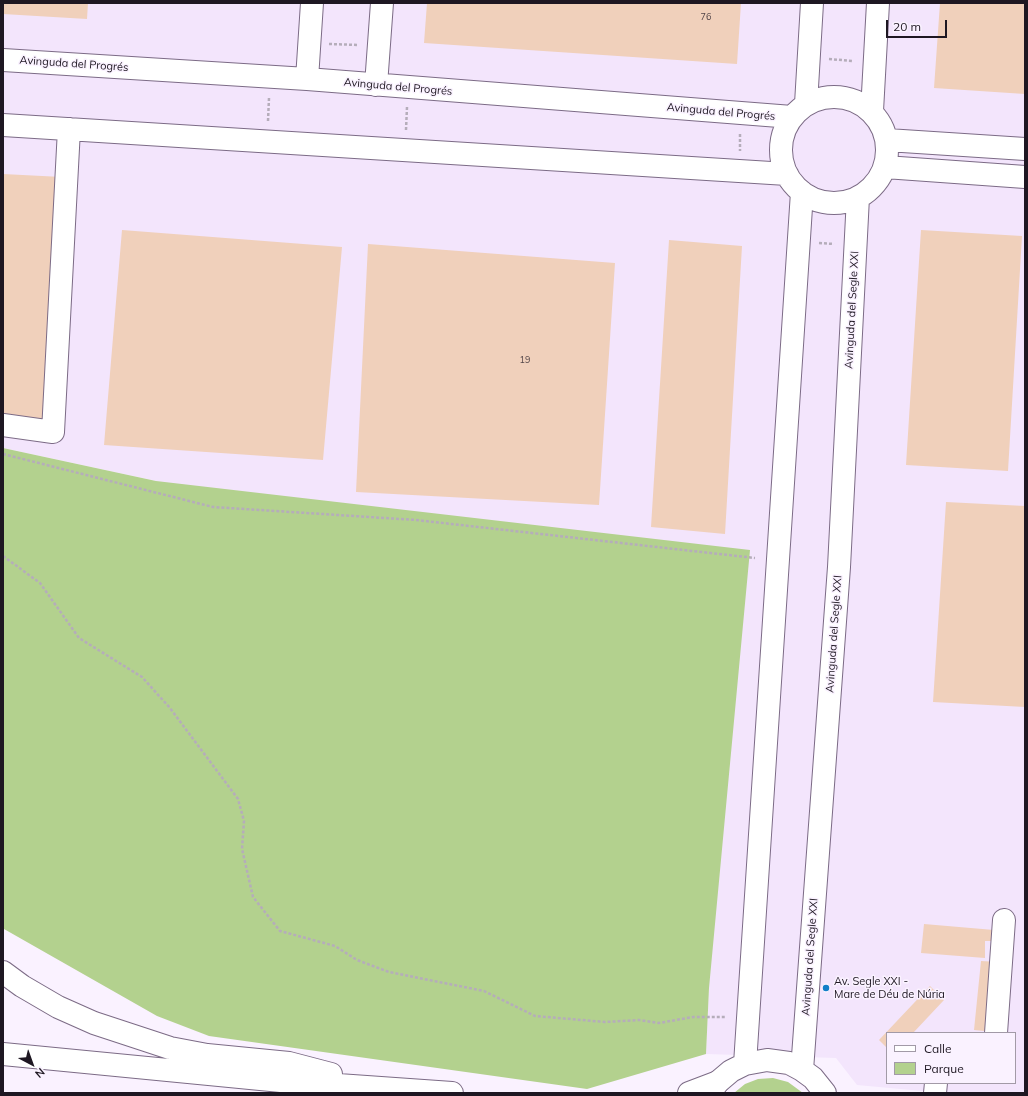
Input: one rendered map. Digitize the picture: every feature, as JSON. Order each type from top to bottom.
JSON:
[{"type":"main road","points":[[307,79],[312,3]]},
{"type":"main road","points":[[376,85],[382,3]]},
{"type":"main road","points":[[799,111],[809,57],[812,3]]},
{"type":"main road","points":[[872,111],[878,3]]},
{"type":"main road","name":"Avinguda del Progrés","points":[[3,60],[307,79],[408,88],[799,111]]},
{"type":"main road","points":[[828,96],[844,97],[859,102],[872,111],[880,121],[887,140],[885,167],[874,185],[858,197],[833,203],[817,200],[802,192],[787,174],[782,160],[781,145],[784,130],[799,111],[828,96]]},
{"type":"main road","points":[[3,125],[787,174]]},
{"type":"main road","points":[[3,425],[53,432],[69,129]]},
{"type":"main road","points":[[887,140],[1025,149]]},
{"type":"main road","points":[[885,167],[1025,177]]},
{"type":"main road","points":[[745,1064],[802,192]]},
{"type":"main road","name":"Avinguda del Segle XXI","points":[[802,1070],[839,567],[858,197]]},
{"type":"main road","points":[[996,1032],[1004,920]]},
{"type":"main road","points":[[3,972],[22,986],[80,1017],[170,1048],[207,1055],[289,1063],[383,1087]]},
{"type":"main road","points":[[3,1054],[281,1081],[452,1093]]},
{"type":"main road","points":[[689,1093],[714,1087],[731,1071],[745,1064],[760,1060],[774,1060],[789,1063],[802,1070],[813,1078],[825,1093]]},
{"type":"main road","points":[[324,1093],[383,1087]]},
{"type":"path","points":[[309,42],[379,46]]},
{"type":"path","points":[[809,57],[874,64]]},
{"type":"path","points":[[268,142],[269,77]]},
{"type":"path","points":[[404,150],[408,88]]},
{"type":"path","points":[[798,241],[855,246]]},
{"type":"path","points":[[3,454],[213,507],[416,520],[755,558]]},
{"type":"path","points":[[3,556],[40,583],[79,638],[142,677],[170,708],[238,799],[244,821],[242,849],[253,897],[280,931],[335,946],[357,960],[389,972],[484,991],[535,1016],[604,1022],[639,1020],[659,1023],[693,1017],[725,1017]]},
{"type":"shaded area","points":[[3,3],[1025,3],[1025,1093],[944,1093],[857,1085],[836,1058],[706,1054],[709,988],[156,481],[3,448]]},
{"type":"green space","points":[[3,448],[156,481],[750,550],[709,988],[706,1054],[587,1089],[209,1036],[157,1016],[4,929]]},
{"type":"green space","points":[[773,1078],[788,1082],[803,1093],[734,1093],[745,1084],[758,1079]]},
{"type":"building","points":[[3,3],[88,3],[87,19],[3,14]]},
{"type":"building","points":[[427,3],[741,3],[737,64],[424,43]]},
{"type":"building","points":[[940,3],[1025,3],[1025,94],[934,88]]},
{"type":"building","points":[[3,174],[62,177],[47,420],[3,415]]},
{"type":"building","points":[[122,230],[342,247],[323,460],[104,445]]},
{"type":"building","points":[[921,230],[1022,236],[1008,471],[906,465]]},
{"type":"building","points":[[669,240],[742,246],[725,534],[651,527]]},
{"type":"building","points":[[368,244],[615,263],[599,505],[356,492]]},
{"type":"building","points":[[946,502],[1025,506],[1025,707],[933,702]]},
{"type":"building","points":[[924,924],[994,930],[994,941],[985,941],[985,958],[921,953]]},
{"type":"building","points":[[981,961],[999,962],[994,1032],[974,1030]]},
{"type":"building","points":[[930,986],[944,1000],[914,1032],[887,1032]]},
{"type":"building","points":[[886,1033],[886,1047],[879,1040]]},
{"type":"place","name":"Av. Segle XXI - Mare de Déu de Núria","points":[[826,988]]}]
